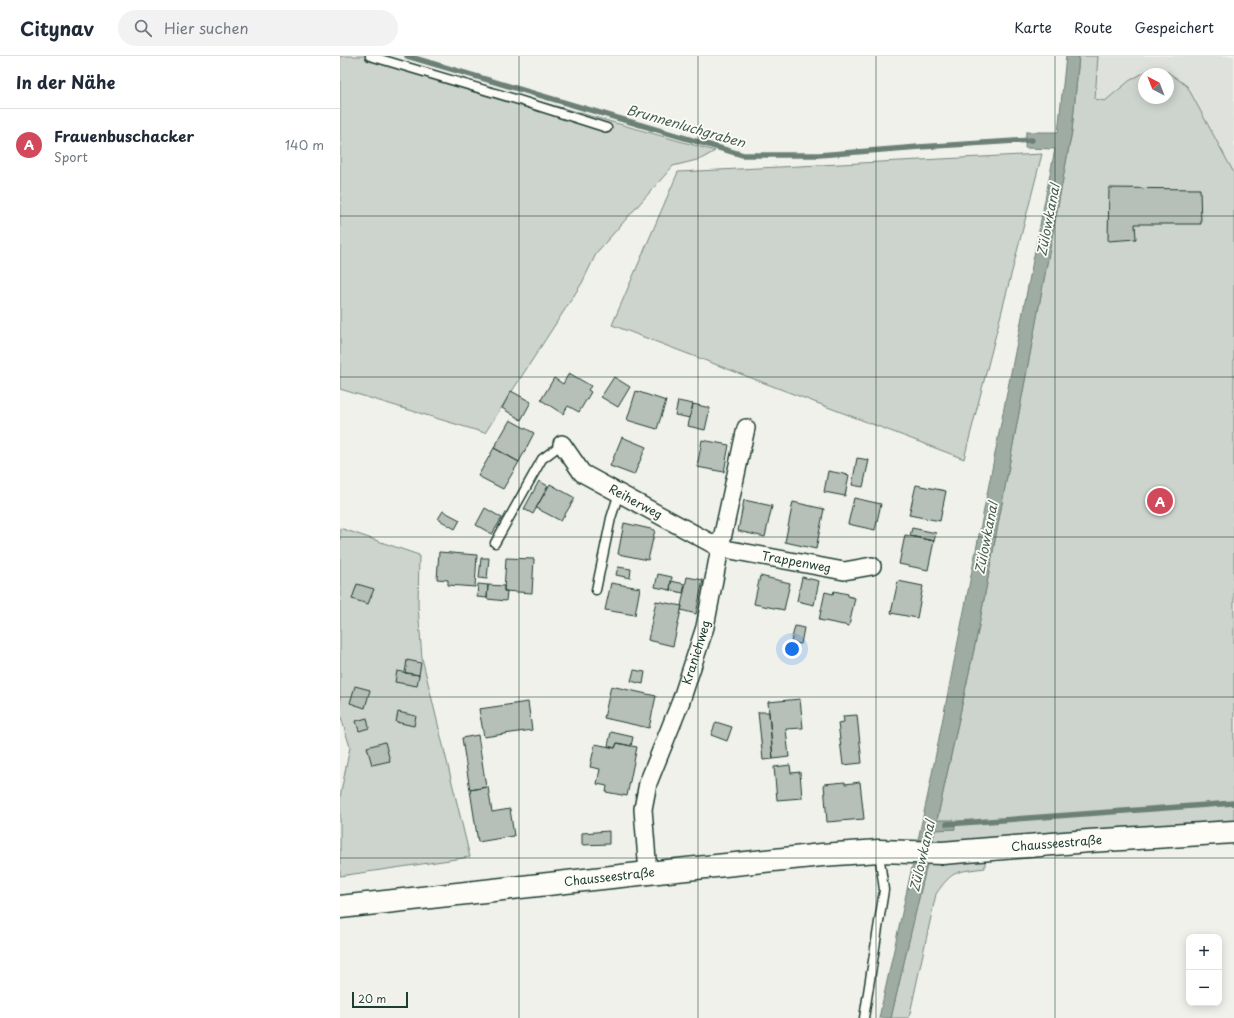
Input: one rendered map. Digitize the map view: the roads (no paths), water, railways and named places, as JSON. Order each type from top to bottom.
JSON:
[{"type":"street","name":"Kranichweg","points":[[648,873],[643,809],[648,783],[681,701],[706,627],[720,548],[746,428]]},
{"type":"street","name":"Reiherweg","points":[[562,444],[582,473],[720,548]]},
{"type":"street","name":"Trappenweg","points":[[720,548],[844,571],[872,566]]},
{"type":"street","name":"Chausseestraße","points":[[340,907],[822,855],[879,852],[942,853],[1089,840],[1234,832]]},
{"type":"lane","points":[[370,56],[607,128]]},
{"type":"lane","points":[[495,543],[542,459],[562,444]]},
{"type":"lane","points":[[596,590],[611,518],[619,493]]},
{"type":"lane","points":[[864,1018],[884,890],[879,852]]},
{"type":"water","name":"Zülowkanal","points":[[1066,56],[1079,56],[1072,131],[978,631],[937,820],[954,820],[955,829],[935,830],[891,1018],[879,1018],[928,794],[1055,149],[1025,148],[1026,132],[1058,132]]},
{"type":"waterway","name":"Brunnenluchgraben","points":[[407,56],[743,155],[819,155],[1032,140]]},
{"type":"waterway","points":[[947,824],[1234,803]]},
{"type":"place","name":"Frauenbuschacker","points":[[1160,501]]}]
